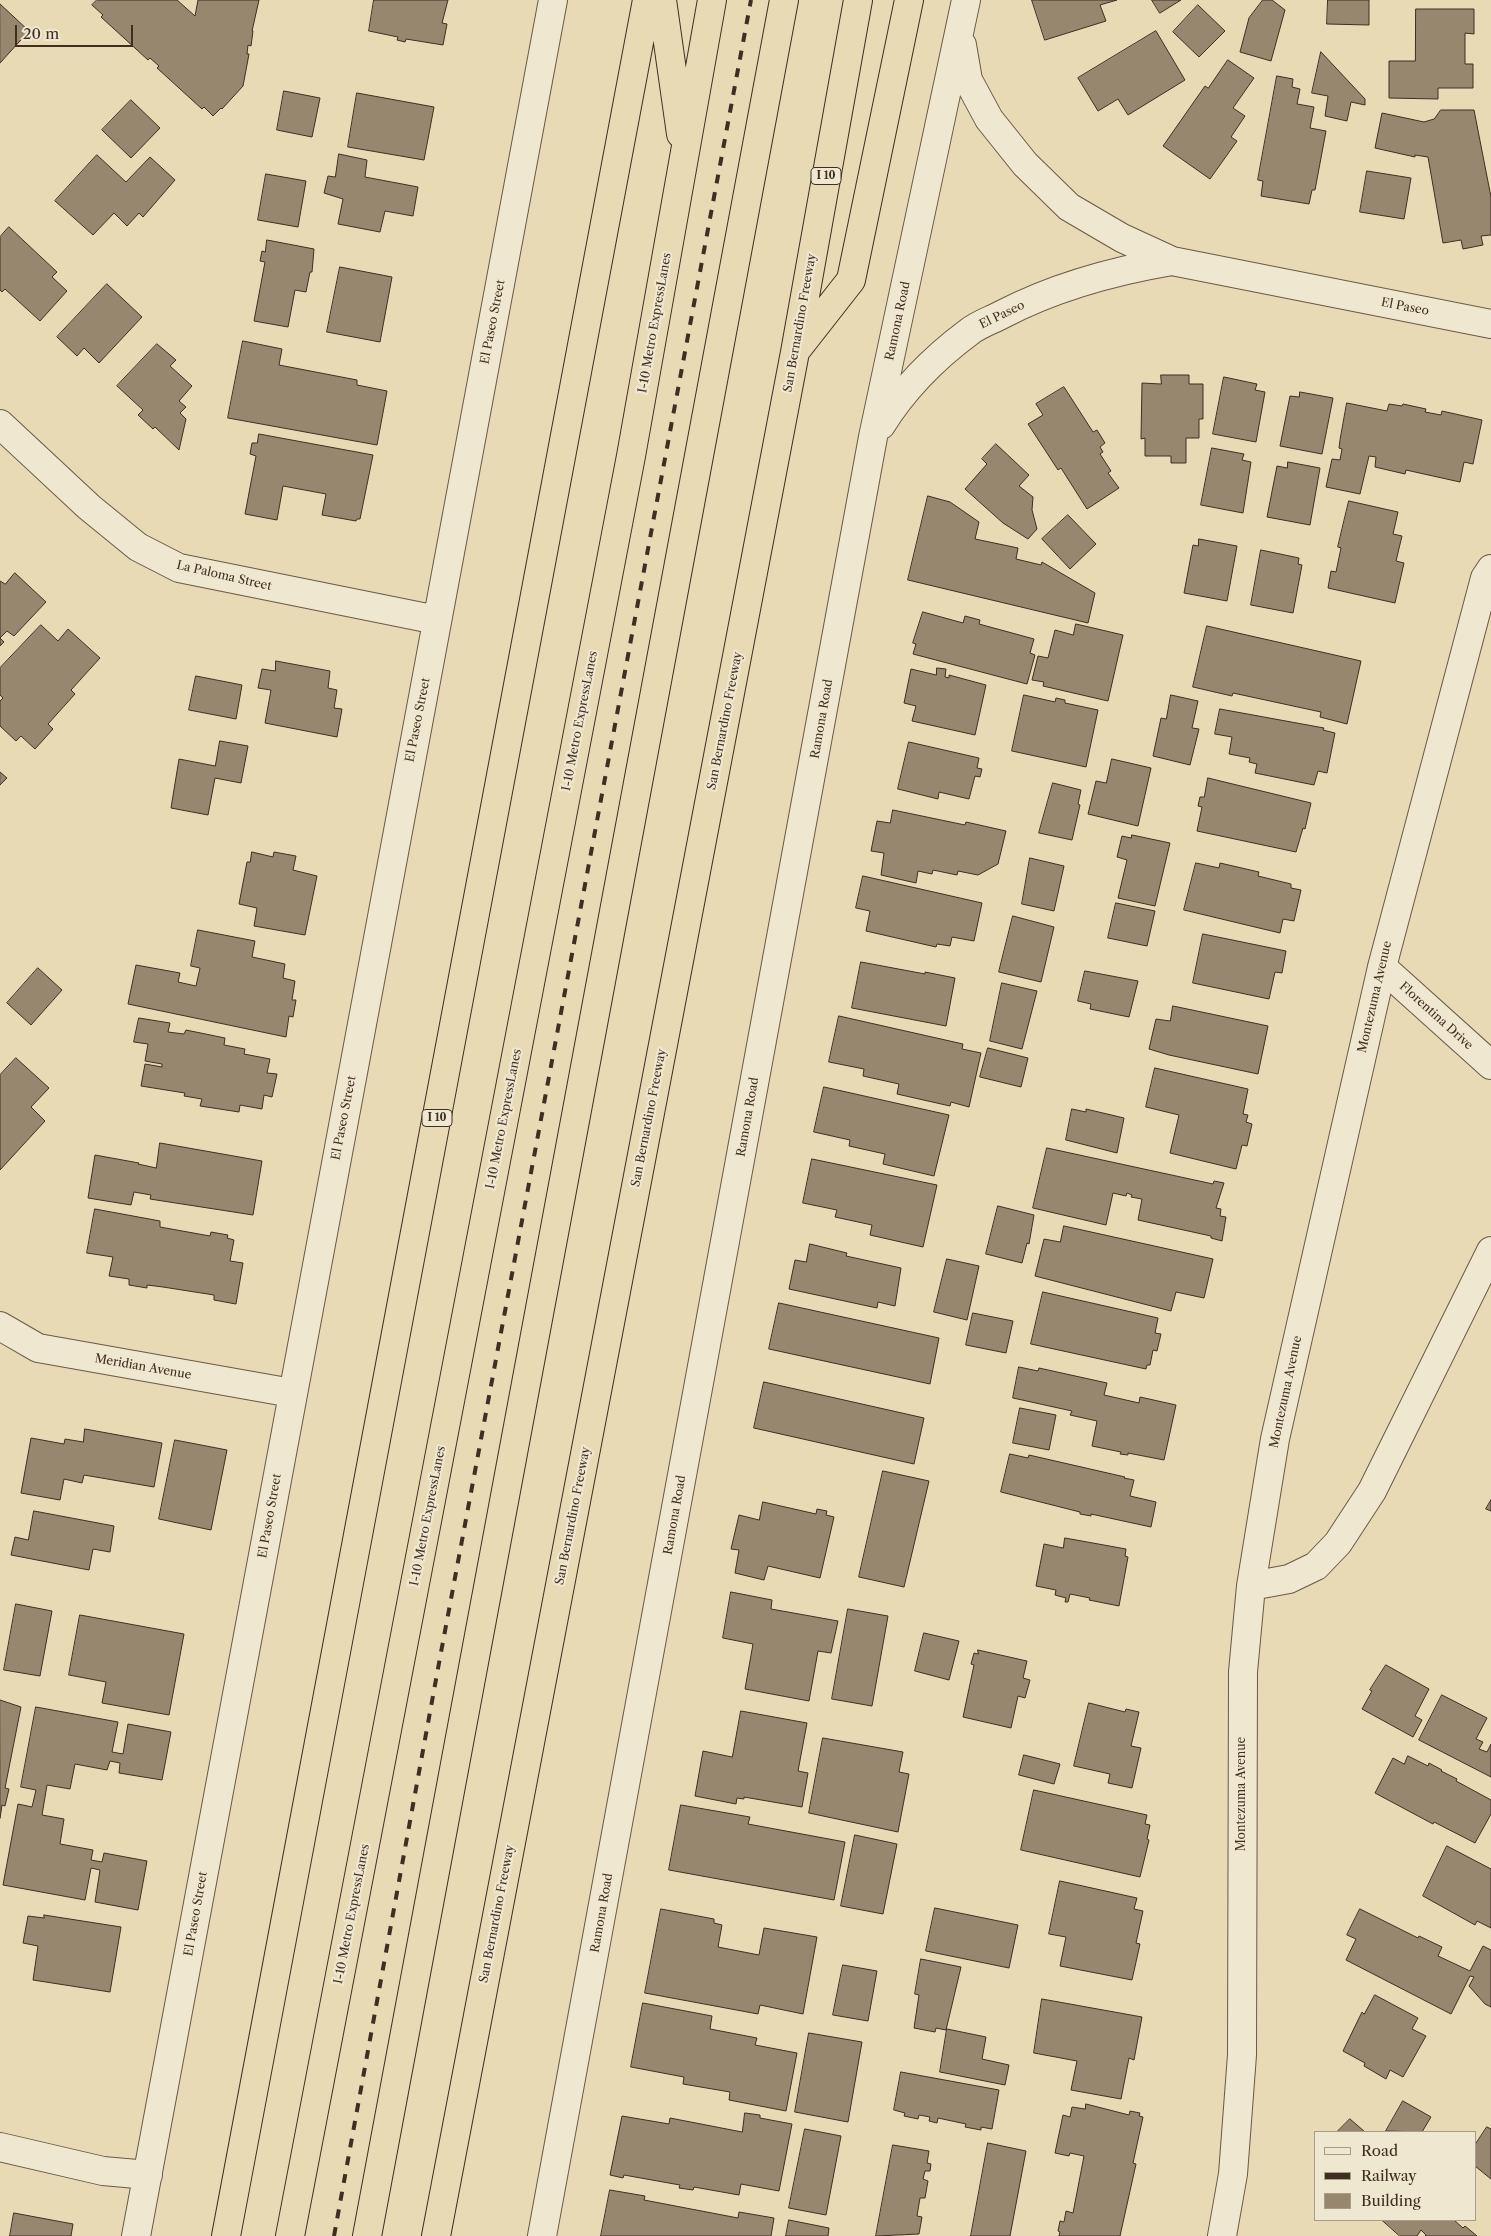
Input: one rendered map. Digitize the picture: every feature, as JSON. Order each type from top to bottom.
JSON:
[{"type":"highway","name":"I 10","points":[[226,2236],[647,0]]},
{"type":"highway","points":[[662,0],[685,158]]},
{"type":"highway","name":"I-10 Metro ExpressLanes","points":[[290,2236],[631,456],[712,0]]},
{"type":"highway","points":[[367,2236],[784,0]]},
{"type":"highway","name":"San Bernardino Freeway","points":[[436,2236],[795,352],[858,0]]},
{"type":"highway","points":[[795,352],[850,280],[909,0]]},
{"type":"street","name":"El Paseo Street","points":[[136,2236],[553,0]]},
{"type":"street","name":"Ramona Road","points":[[542,2236],[874,437],[966,0]]},
{"type":"street","name":"El Paseo","points":[[959,31],[968,80],[989,119],[1024,164],[1069,207],[1122,238],[1172,261],[1491,324]]},
{"type":"street","name":"El Paseo","points":[[874,437],[894,403],[915,378],[970,331],[1018,306],[1074,283],[1127,269],[1172,261]]},
{"type":"street","name":"La Paloma Street","points":[[0,424],[89,507],[138,547],[179,568],[437,620]]},
{"type":"street","name":"Montezuma Avenue","points":[[1222,2236],[1233,2174],[1242,2055],[1243,1696],[1251,1586],[1275,1440],[1382,967],[1483,587],[1491,569]]},
{"type":"street","name":"Florentina Drive","points":[[1382,967],[1491,1065]]},
{"type":"street","points":[[1251,1586],[1289,1579],[1316,1566],[1343,1536],[1372,1491],[1491,1251]]},
{"type":"street","name":"Meridian Avenue","points":[[0,1326],[38,1348],[292,1393]]},
{"type":"street","points":[[0,2147],[103,2171],[148,2175]]},
{"type":"building","points":[[97,0],[177,0],[195,16],[198,0],[259,0],[252,31],[251,46],[248,45],[247,54],[249,54],[243,86],[213,116],[204,107],[202,109],[157,68],[159,66],[150,58],[148,60],[101,17],[103,15],[92,5]]},
{"type":"building","points":[[374,0],[448,0],[442,23],[447,24],[443,45],[406,39],[405,42],[397,40],[398,37],[369,31]]},
{"type":"building","points":[[1032,0],[1117,0],[1100,5],[1106,21],[1045,40]]},
{"type":"building","points":[[1152,0],[1181,0],[1160,13]]},
{"type":"building","points":[[1263,0],[1272,0],[1285,10],[1271,61],[1240,52],[1249,18]]},
{"type":"building","points":[[1328,0],[1369,0],[1369,25],[1327,24]]},
{"type":"building","points":[[0,4],[29,31],[0,63]]},
{"type":"building","points":[[1198,5],[1225,31],[1199,57],[1173,32]]},
{"type":"building","points":[[1416,9],[1474,9],[1474,34],[1465,33],[1465,64],[1473,64],[1473,88],[1438,88],[1438,99],[1389,98],[1389,61],[1415,61]]},
{"type":"building","points":[[1156,31],[1185,80],[1128,115],[1118,99],[1098,111],[1078,78]]},
{"type":"building","points":[[1321,52],[1365,99],[1365,105],[1351,102],[1347,121],[1325,116],[1328,96],[1312,93]]},
{"type":"building","points":[[1228,60],[1254,78],[1233,108],[1245,116],[1231,137],[1237,141],[1210,179],[1163,146],[1205,86],[1208,88]]},
{"type":"building","points":[[1277,76],[1293,79],[1292,87],[1300,89],[1297,104],[1314,107],[1310,128],[1326,131],[1315,190],[1312,190],[1309,204],[1261,196],[1263,181],[1258,180]]},
{"type":"building","points":[[284,91],[320,98],[312,137],[277,130]]},
{"type":"building","points":[[357,93],[434,107],[424,160],[348,147]]},
{"type":"building","points":[[131,100],[160,128],[131,158],[102,130]]},
{"type":"building","points":[[1441,110],[1474,110],[1491,197],[1491,235],[1481,236],[1483,245],[1463,249],[1461,240],[1443,243],[1428,157],[1415,155],[1415,157],[1375,148],[1382,113],[1424,122],[1434,119]]},
{"type":"building","points":[[339,154],[367,160],[365,177],[418,187],[413,216],[385,211],[380,232],[338,224],[343,199],[324,193],[328,176],[335,177]]},
{"type":"building","points":[[97,155],[126,182],[150,157],[175,180],[143,217],[139,213],[127,226],[114,213],[93,235],[55,201]]},
{"type":"building","points":[[1367,171],[1411,178],[1404,219],[1360,212]]},
{"type":"building","points":[[266,174],[306,181],[298,227],[258,220]]},
{"type":"building","points":[[9,227],[57,272],[52,277],[67,291],[40,321],[5,289],[2,292],[0,290],[0,237]]},
{"type":"building","points":[[267,240],[314,249],[312,272],[310,272],[306,292],[295,290],[288,327],[254,321],[265,262],[260,261],[262,251],[265,252]]},
{"type":"building","points":[[340,267],[392,277],[380,342],[327,332]]},
{"type":"building","points":[[107,284],[142,317],[99,363],[84,348],[77,356],[57,337]]},
{"type":"building","points":[[243,341],[282,349],[279,365],[357,380],[357,385],[387,391],[377,445],[228,418]]},
{"type":"building","points":[[157,344],[176,360],[170,366],[192,386],[179,401],[186,407],[180,413],[186,419],[179,450],[155,427],[153,429],[138,415],[143,410],[117,386]]},
{"type":"building","points":[[1161,375],[1189,375],[1189,384],[1203,384],[1203,419],[1199,419],[1199,438],[1186,438],[1186,463],[1171,463],[1171,456],[1145,456],[1145,438],[1141,439],[1142,383],[1161,384]]},
{"type":"building","points":[[1224,377],[1257,384],[1255,390],[1265,392],[1256,442],[1213,434]]},
{"type":"building","points":[[1064,387],[1093,432],[1097,430],[1105,443],[1100,447],[1103,452],[1100,454],[1111,471],[1108,473],[1119,488],[1087,509],[1061,468],[1058,470],[1028,424],[1043,415],[1036,404]]},
{"type":"building","points":[[1300,392],[1333,398],[1322,454],[1280,446],[1290,396],[1299,397]]},
{"type":"building","points":[[1347,403],[1387,411],[1389,404],[1402,406],[1403,404],[1426,409],[1425,412],[1441,415],[1442,411],[1482,420],[1473,464],[1464,462],[1460,482],[1406,470],[1405,474],[1375,467],[1376,457],[1369,456],[1360,494],[1326,487],[1332,459],[1340,460],[1342,449],[1339,448]]},
{"type":"building","points":[[259,434],[373,455],[360,519],[356,521],[322,515],[326,494],[283,486],[277,520],[245,514],[256,456],[250,454],[252,443],[257,443]]},
{"type":"building","points":[[996,444],[1029,475],[1019,486],[1033,497],[1032,510],[1037,529],[1028,539],[1003,523],[965,489],[987,464],[982,459]]},
{"type":"building","points":[[1212,448],[1244,454],[1242,460],[1251,462],[1243,513],[1201,505]]},
{"type":"building","points":[[1288,462],[1320,468],[1310,525],[1267,517],[1277,466],[1287,468]]},
{"type":"building","points":[[928,496],[950,502],[979,522],[975,539],[1018,548],[1016,559],[1041,565],[1042,562],[1095,593],[1088,623],[908,580]]},
{"type":"building","points":[[1349,501],[1398,512],[1393,534],[1402,536],[1396,561],[1404,563],[1395,603],[1328,588],[1331,571],[1336,572],[1341,548],[1338,547]]},
{"type":"building","points":[[1068,515],[1096,544],[1070,569],[1042,539]]},
{"type":"building","points":[[1199,539],[1237,546],[1227,601],[1184,593],[1193,545],[1198,546]]},
{"type":"building","points":[[1261,550],[1299,558],[1298,564],[1302,565],[1293,613],[1251,605]]},
{"type":"building","points":[[15,573],[46,602],[14,636],[7,631],[0,638],[0,581],[5,584]]},
{"type":"building","points":[[923,612],[963,623],[965,616],[980,620],[979,624],[1034,639],[1030,653],[1035,655],[1027,684],[913,654],[916,644],[913,643]]},
{"type":"building","points":[[1076,624],[1123,635],[1108,701],[1043,686],[1044,682],[1032,680],[1038,656],[1048,658],[1055,630],[1073,635]]},
{"type":"building","points":[[41,625],[58,641],[68,629],[100,658],[71,690],[75,694],[48,724],[53,729],[35,749],[21,736],[16,741],[0,726],[0,701],[3,698],[0,695],[0,668]]},
{"type":"building","points":[[1207,626],[1361,661],[1347,724],[1320,717],[1321,712],[1233,693],[1232,696],[1193,687]]},
{"type":"building","points":[[0,638],[4,642],[0,646]]},
{"type":"building","points":[[276,661],[330,671],[328,688],[337,690],[334,708],[342,709],[337,737],[265,723],[271,690],[258,688],[262,669],[275,671]]},
{"type":"building","points":[[937,668],[946,669],[945,677],[949,678],[949,675],[986,685],[975,735],[912,721],[916,706],[904,703],[911,669],[936,675]]},
{"type":"building","points":[[196,676],[242,685],[236,719],[189,710]]},
{"type":"building","points":[[1024,695],[1055,702],[1056,698],[1065,700],[1065,703],[1098,710],[1086,767],[1012,751]]},
{"type":"building","points":[[1171,695],[1198,701],[1192,728],[1199,729],[1190,765],[1153,756],[1161,718],[1166,719]]},
{"type":"building","points":[[1220,709],[1324,728],[1323,730],[1335,733],[1327,773],[1318,771],[1314,785],[1255,773],[1257,764],[1249,762],[1250,758],[1229,754],[1232,737],[1215,734]]},
{"type":"building","points":[[220,741],[248,746],[241,783],[215,778],[208,815],[171,808],[179,759],[215,766]]},
{"type":"building","points":[[909,742],[979,758],[977,768],[982,769],[980,777],[975,776],[969,799],[939,792],[938,799],[898,789]]},
{"type":"building","points":[[1112,759],[1151,768],[1138,826],[1088,814],[1096,781],[1106,783]]},
{"type":"building","points":[[0,772],[7,778],[0,785]]},
{"type":"building","points":[[1208,778],[1311,803],[1305,829],[1303,828],[1296,852],[1197,831],[1202,807],[1198,806],[1200,797],[1204,797]]},
{"type":"building","points":[[1053,783],[1081,790],[1078,804],[1080,805],[1072,840],[1039,833]]},
{"type":"building","points":[[893,810],[965,825],[966,822],[1006,831],[998,864],[978,875],[958,871],[957,875],[933,870],[932,874],[918,871],[916,883],[881,875],[884,853],[871,851],[877,821],[890,823]]},
{"type":"building","points":[[1132,835],[1170,843],[1155,906],[1118,898],[1127,860],[1117,857],[1122,836],[1131,838]]},
{"type":"building","points":[[252,852],[273,857],[274,852],[296,856],[293,870],[317,876],[305,935],[254,926],[257,908],[239,904],[247,862],[250,862]]},
{"type":"building","points":[[1030,858],[1064,866],[1054,911],[1022,904]]},
{"type":"building","points":[[1196,863],[1219,868],[1220,863],[1259,872],[1258,876],[1291,884],[1291,888],[1301,890],[1294,921],[1283,919],[1280,933],[1184,910]]},
{"type":"building","points":[[863,876],[982,903],[974,941],[952,937],[950,946],[937,944],[936,947],[866,931],[870,911],[856,908]]},
{"type":"building","points":[[1116,903],[1155,911],[1147,946],[1108,938]]},
{"type":"building","points":[[1013,916],[1054,927],[1041,982],[999,972]]},
{"type":"building","points":[[198,930],[255,941],[252,957],[285,964],[283,978],[295,981],[292,1000],[296,1000],[293,1017],[289,1016],[286,1037],[128,1004],[136,965],[180,973],[178,982],[196,986],[200,968],[191,966]]},
{"type":"building","points":[[1203,934],[1286,951],[1282,973],[1275,972],[1269,999],[1193,983]]},
{"type":"building","points":[[861,962],[955,978],[946,1026],[852,1008]]},
{"type":"building","points":[[38,968],[62,990],[31,1025],[7,1003]]},
{"type":"building","points":[[1085,971],[1138,981],[1129,1017],[1090,1009],[1091,1004],[1078,1001]]},
{"type":"building","points":[[1002,983],[1037,991],[1022,1049],[990,1041]]},
{"type":"building","points":[[1173,1006],[1268,1026],[1258,1074],[1149,1049],[1156,1019],[1170,1021]]},
{"type":"building","points":[[839,1016],[963,1044],[962,1049],[981,1053],[969,1107],[951,1102],[950,1106],[897,1094],[899,1084],[863,1076],[864,1069],[829,1062]]},
{"type":"building","points":[[139,1018],[170,1023],[168,1032],[184,1034],[186,1030],[225,1038],[224,1045],[245,1049],[244,1054],[270,1059],[267,1073],[277,1074],[272,1097],[264,1095],[262,1109],[240,1105],[239,1112],[200,1106],[202,1099],[184,1096],[185,1093],[141,1086],[145,1064],[162,1067],[162,1064],[145,1061],[148,1044],[134,1042]]},
{"type":"building","points":[[988,1048],[1028,1058],[1021,1087],[980,1077]]},
{"type":"building","points":[[16,1058],[49,1088],[31,1107],[45,1121],[0,1170],[0,1075]]},
{"type":"building","points":[[1155,1068],[1248,1089],[1243,1114],[1248,1115],[1246,1122],[1252,1124],[1247,1146],[1242,1145],[1236,1169],[1170,1153],[1179,1115],[1146,1107]]},
{"type":"building","points":[[824,1087],[949,1115],[934,1176],[883,1164],[885,1154],[849,1146],[850,1140],[814,1132]]},
{"type":"building","points":[[1072,1109],[1086,1112],[1086,1109],[1124,1118],[1117,1153],[1066,1140]]},
{"type":"building","points":[[160,1143],[262,1161],[253,1215],[150,1199],[151,1195],[134,1192],[131,1205],[88,1198],[95,1155],[156,1168]]},
{"type":"building","points":[[1047,1148],[1213,1184],[1214,1181],[1224,1183],[1216,1208],[1221,1209],[1220,1216],[1226,1217],[1222,1241],[1211,1238],[1211,1236],[1138,1220],[1142,1199],[1131,1197],[1132,1195],[1127,1193],[1126,1196],[1113,1193],[1106,1225],[1033,1208]]},
{"type":"building","points":[[812,1159],[937,1185],[923,1247],[870,1235],[872,1225],[835,1217],[837,1210],[803,1203]]},
{"type":"building","points":[[998,1206],[1034,1215],[1029,1244],[1027,1243],[1022,1263],[986,1254]]},
{"type":"building","points":[[95,1209],[160,1221],[160,1227],[210,1236],[211,1232],[228,1235],[227,1238],[234,1240],[230,1261],[243,1263],[236,1304],[214,1300],[214,1295],[147,1285],[147,1288],[129,1285],[129,1279],[109,1276],[113,1257],[87,1253]]},
{"type":"building","points":[[1064,1226],[1213,1259],[1204,1298],[1176,1292],[1171,1311],[1035,1276],[1044,1239],[1060,1242]]},
{"type":"building","points":[[810,1244],[847,1253],[846,1256],[901,1268],[895,1306],[878,1302],[877,1308],[789,1289],[795,1260],[806,1262]]},
{"type":"building","points":[[947,1259],[979,1266],[967,1320],[934,1312]]},
{"type":"building","points":[[1043,1292],[1158,1318],[1155,1333],[1161,1334],[1157,1351],[1153,1350],[1150,1365],[1147,1365],[1146,1369],[1031,1344]]},
{"type":"building","points":[[779,1303],[939,1338],[930,1384],[769,1349]]},
{"type":"building","points":[[973,1313],[1013,1321],[1006,1353],[966,1345]]},
{"type":"building","points":[[1019,1367],[1038,1371],[1039,1368],[1107,1383],[1104,1395],[1139,1403],[1140,1397],[1176,1405],[1164,1460],[1128,1453],[1128,1455],[1120,1454],[1121,1452],[1092,1446],[1097,1421],[1070,1415],[1072,1411],[1013,1398]]},
{"type":"building","points":[[764,1382],[924,1418],[914,1464],[754,1428]]},
{"type":"building","points":[[1020,1408],[1056,1415],[1049,1450],[1013,1443]]},
{"type":"building","points":[[85,1429],[162,1443],[154,1487],[84,1475],[82,1483],[64,1479],[60,1500],[21,1493],[31,1438],[64,1444],[65,1439],[83,1442]]},
{"type":"building","points":[[175,1440],[227,1450],[211,1530],[159,1519]]},
{"type":"building","points":[[1010,1454],[1028,1458],[1029,1455],[1134,1480],[1130,1496],[1156,1502],[1151,1527],[1091,1514],[1091,1516],[1080,1514],[1080,1512],[1001,1492]]},
{"type":"building","points":[[883,1471],[929,1481],[904,1587],[859,1577]]},
{"type":"building","points":[[1491,1500],[1491,1511],[1486,1509]]},
{"type":"building","points":[[763,1502],[816,1514],[817,1509],[827,1511],[826,1515],[834,1517],[820,1578],[768,1566],[764,1580],[735,1573],[739,1550],[731,1549],[739,1515],[759,1520]]},
{"type":"building","points":[[34,1511],[114,1526],[110,1552],[93,1549],[89,1570],[11,1555],[15,1537],[28,1540]]},
{"type":"building","points":[[1065,1538],[1126,1549],[1125,1556],[1128,1557],[1119,1606],[1070,1594],[1068,1602],[1065,1602],[1066,1598],[1055,1595],[1056,1590],[1036,1586],[1044,1544],[1063,1548]]},
{"type":"building","points":[[731,1592],[772,1600],[771,1609],[838,1621],[831,1653],[818,1651],[809,1701],[745,1689],[753,1644],[723,1638]]},
{"type":"building","points":[[16,1604],[52,1611],[40,1676],[4,1670]]},
{"type":"building","points":[[848,1609],[888,1616],[872,1706],[832,1699]]},
{"type":"building","points":[[80,1615],[184,1634],[169,1715],[102,1703],[106,1682],[69,1675]]},
{"type":"building","points":[[924,1633],[959,1641],[949,1680],[915,1671]]},
{"type":"building","points":[[978,1650],[1027,1661],[1023,1678],[1030,1680],[1025,1698],[1018,1696],[1011,1728],[963,1717],[974,1665],[971,1664],[974,1653],[978,1654]]},
{"type":"building","points":[[1386,1665],[1429,1689],[1415,1716],[1422,1720],[1413,1737],[1362,1709],[1372,1691],[1370,1690]]},
{"type":"building","points":[[1442,1695],[1487,1718],[1476,1739],[1483,1742],[1479,1749],[1487,1752],[1491,1744],[1491,1777],[1419,1740]]},
{"type":"building","points":[[0,1700],[21,1707],[5,1788],[9,1789],[5,1806],[2,1805],[0,1818]]},
{"type":"building","points":[[1089,1703],[1125,1712],[1126,1709],[1139,1712],[1131,1746],[1141,1748],[1132,1788],[1108,1783],[1110,1774],[1074,1766]]},
{"type":"building","points":[[36,1707],[118,1722],[112,1752],[123,1754],[128,1724],[171,1732],[162,1780],[119,1773],[120,1763],[110,1761],[107,1770],[75,1764],[70,1789],[47,1785],[42,1815],[64,1819],[60,1844],[93,1850],[91,1860],[102,1862],[104,1853],[147,1861],[138,1910],[95,1902],[100,1870],[91,1868],[85,1900],[3,1885],[18,1804],[32,1807],[36,1790],[21,1787]]},
{"type":"building","points":[[741,1711],[807,1723],[798,1771],[808,1773],[802,1807],[744,1797],[744,1799],[737,1798],[736,1804],[695,1796],[703,1751],[732,1757]]},
{"type":"building","points":[[823,1738],[903,1752],[899,1772],[909,1774],[898,1832],[809,1813]]},
{"type":"building","points":[[1024,1755],[1060,1764],[1054,1784],[1019,1775]]},
{"type":"building","points":[[1408,1756],[1428,1766],[1429,1763],[1457,1779],[1456,1781],[1491,1800],[1491,1814],[1475,1843],[1434,1822],[1433,1824],[1375,1793],[1393,1758],[1404,1764]]},
{"type":"building","points":[[1034,1790],[1147,1815],[1145,1824],[1150,1825],[1147,1839],[1149,1840],[1140,1877],[1021,1850]]},
{"type":"building","points":[[681,1805],[750,1817],[748,1824],[845,1842],[834,1900],[669,1870]]},
{"type":"building","points":[[855,1835],[897,1844],[883,1914],[841,1906]]},
{"type":"building","points":[[1447,1846],[1491,1869],[1491,1928],[1477,1921],[1475,1925],[1423,1896]]},
{"type":"building","points":[[1060,1881],[1137,1898],[1134,1909],[1143,1911],[1136,1943],[1140,1944],[1132,1980],[1060,1966],[1066,1937],[1049,1934]]},
{"type":"building","points":[[935,1908],[1018,1925],[1009,1968],[926,1951]]},
{"type":"building","points":[[661,1909],[714,1919],[714,1923],[722,1925],[718,1947],[759,1955],[764,1928],[817,1937],[803,2014],[760,2005],[758,2014],[645,1993]]},
{"type":"building","points":[[1360,1909],[1418,1938],[1419,1936],[1442,1947],[1438,1956],[1470,1971],[1483,1946],[1491,1950],[1491,2007],[1485,2004],[1469,1986],[1474,1977],[1470,1976],[1451,2014],[1346,1960],[1356,1939],[1347,1935]]},
{"type":"building","points":[[44,1915],[121,1927],[110,1992],[33,1980],[38,1946],[23,1943],[28,1916],[44,1918]]},
{"type":"building","points":[[921,1959],[961,1967],[946,2030],[936,2028],[935,2032],[914,2028],[919,1995],[915,1994]]},
{"type":"building","points":[[843,1965],[877,1971],[868,2021],[833,2015]]},
{"type":"building","points":[[1375,1995],[1418,2018],[1412,2029],[1426,2036],[1403,2077],[1390,2070],[1386,2079],[1364,2066],[1365,2063],[1343,2051],[1362,2012],[1364,2014]]},
{"type":"building","points":[[1042,1999],[1142,2017],[1134,2060],[1129,2058],[1121,2099],[1071,2090],[1077,2061],[1034,2053]]},
{"type":"building","points":[[643,2003],[712,2016],[710,2029],[757,2038],[755,2045],[797,2053],[786,2111],[729,2100],[730,2092],[683,2084],[684,2077],[631,2067]]},
{"type":"building","points":[[947,2029],[986,2037],[982,2059],[1009,2065],[1005,2085],[940,2072]]},
{"type":"building","points":[[809,2033],[862,2042],[848,2122],[795,2112]]},
{"type":"building","points":[[901,2072],[999,2090],[992,2129],[981,2127],[981,2130],[965,2127],[966,2124],[938,2118],[937,2123],[929,2121],[930,2117],[919,2115],[918,2119],[904,2116],[905,2113],[894,2110]]},
{"type":"building","points":[[1403,2101],[1431,2117],[1423,2131],[1386,2131]]},
{"type":"building","points":[[1086,2104],[1129,2115],[1130,2111],[1140,2113],[1139,2116],[1143,2117],[1133,2163],[1136,2164],[1120,2236],[1059,2236],[1060,2221],[1064,2222],[1066,2211],[1073,2213],[1084,2156],[1070,2153],[1069,2156],[1055,2153],[1063,2115],[1070,2117],[1072,2107],[1085,2109]]},
{"type":"building","points":[[745,2113],[792,2124],[779,2191],[741,2184],[739,2195],[694,2187],[693,2190],[679,2188],[680,2185],[624,2175],[623,2178],[610,2175],[622,2116],[669,2124],[670,2118],[742,2132]]},
{"type":"building","points":[[1350,2119],[1364,2131],[1338,2131]]},
{"type":"building","points":[[1487,2127],[1491,2129],[1491,2179],[1476,2167],[1476,2144]]},
{"type":"building","points":[[805,2129],[841,2136],[826,2215],[789,2208]]},
{"type":"building","points":[[988,2143],[1026,2151],[1010,2236],[971,2236]]},
{"type":"building","points":[[893,2145],[929,2151],[927,2163],[931,2164],[930,2171],[925,2171],[923,2179],[928,2181],[925,2198],[920,2198],[917,2216],[922,2217],[919,2234],[876,2236]]},
{"type":"building","points":[[610,2190],[645,2196],[644,2200],[738,2218],[739,2212],[774,2218],[771,2236],[601,2236]]},
{"type":"building","points":[[14,2213],[73,2224],[71,2236],[10,2236]]},
{"type":"building","points":[[789,2220],[829,2228],[828,2236],[786,2236]]},
{"type":"building","points":[[1383,2221],[1455,2221],[1477,2236],[1425,2236],[1421,2230],[1417,2236],[1400,2236]]},
{"type":"railway","points":[[334,2236],[439,1663],[751,0]]}]
